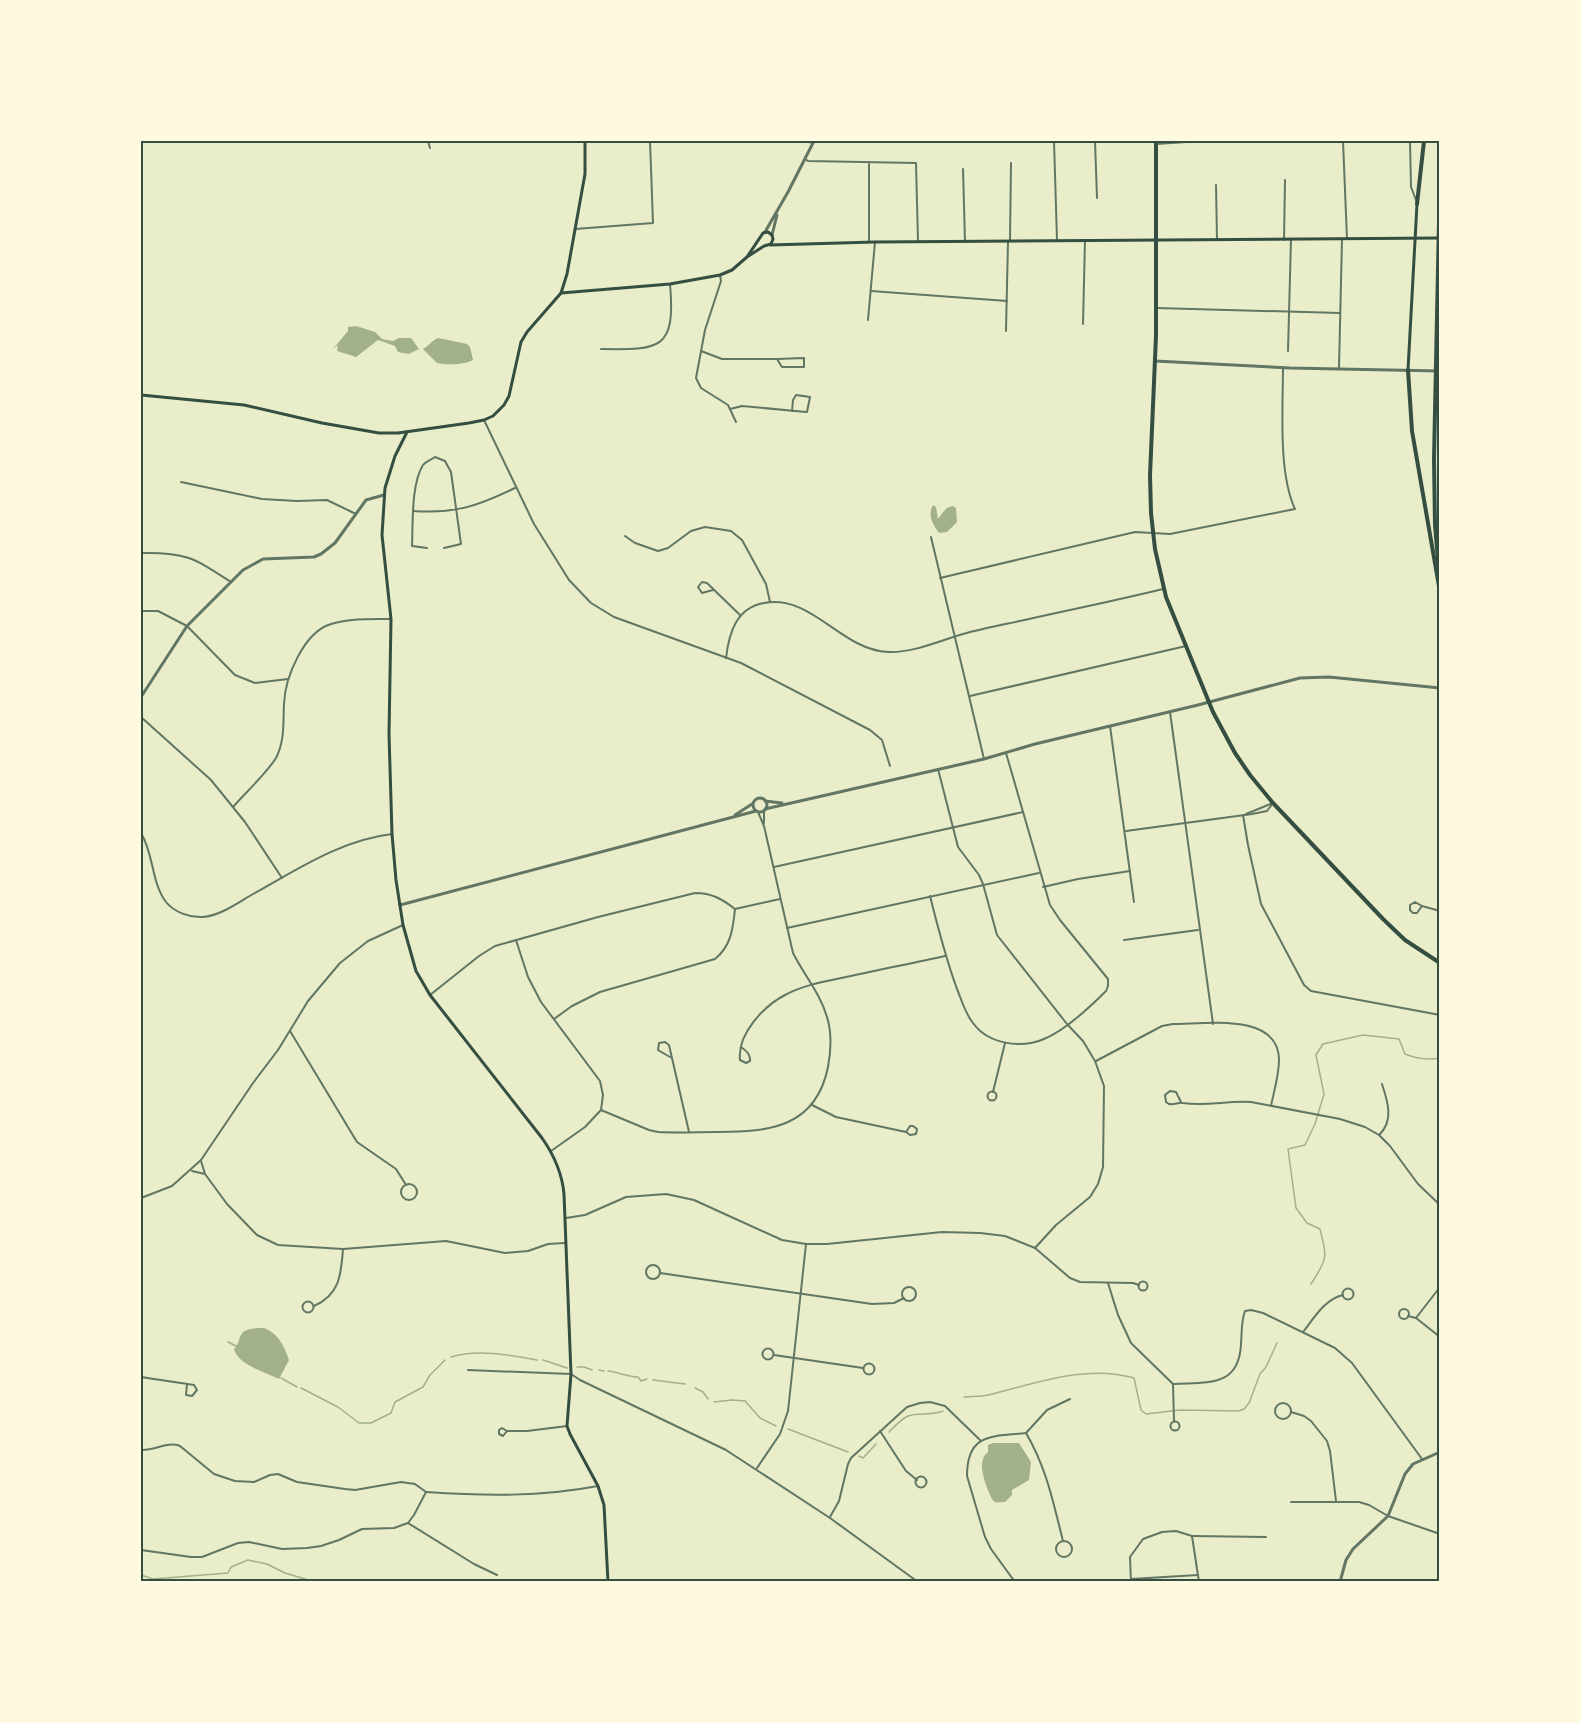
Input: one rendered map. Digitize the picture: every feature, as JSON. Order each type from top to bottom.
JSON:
[{"type":"main road","points":[[141,395],[244,405],[371,432],[407,432],[484,420],[500,410],[506,403],[521,342],[561,293],[567,274],[586,165],[585,141]]},
{"type":"main road","points":[[1424,141],[1414,239],[1408,370],[1412,431],[1440,592]]},
{"type":"main road","points":[[1156,142],[1156,308],[1150,475],[1153,532],[1163,589],[1209,702],[1235,753],[1273,803],[1387,924],[1440,963]]},
{"type":"main road","points":[[1440,174],[1434,492],[1440,583]]},
{"type":"main road","points":[[747,257],[765,232],[786,244]]},
{"type":"main road","points":[[770,245],[772,236]]},
{"type":"main road","points":[[561,293],[670,284],[720,275],[732,270],[764,246],[770,245],[869,242],[1440,238]]},
{"type":"main road","points":[[759,240],[764,246]]},
{"type":"main road","points":[[407,432],[392,463],[384,495],[382,535],[391,619],[389,734],[392,834],[403,926],[416,971],[430,995],[551,1151],[562,1180],[571,1374],[567,1426],[598,1486],[605,1515],[608,1582]]},
{"type":"street","points":[[338,142],[344,141]]},
{"type":"street","points":[[428,141],[430,148]]},
{"type":"street","points":[[575,229],[653,223],[650,141]]},
{"type":"street","points":[[765,232],[813,142],[804,141]]},
{"type":"street","points":[[1054,141],[1057,241]]},
{"type":"street","points":[[1095,141],[1097,198]]},
{"type":"street","points":[[1156,142],[1202,141]]},
{"type":"street","points":[[1343,141],[1347,239]]},
{"type":"street","points":[[1410,141],[1411,187],[1417,204]]},
{"type":"street","points":[[805,159],[808,161],[916,163],[918,242]]},
{"type":"street","points":[[869,162],[869,242]]},
{"type":"street","points":[[1006,331],[1011,163]]},
{"type":"street","points":[[963,169],[965,242]]},
{"type":"street","points":[[1284,240],[1285,180]]},
{"type":"street","points":[[1216,185],[1217,240]]},
{"type":"street","points":[[772,236],[777,213]]},
{"type":"street","points":[[1288,351],[1291,239]]},
{"type":"street","points":[[1339,368],[1342,239]]},
{"type":"street","points":[[1083,324],[1085,240]]},
{"type":"street","points":[[868,320],[875,242]]},
{"type":"street","points":[[720,275],[696,375],[699,385],[723,400],[736,422]]},
{"type":"street","points":[[601,349],[640,350],[654,347],[663,339],[671,321],[670,284]]},
{"type":"street","points":[[871,291],[1006,302]]},
{"type":"street","points":[[1156,308],[1340,313]]},
{"type":"street","points":[[701,351],[722,359],[804,358],[804,367],[782,367],[777,359]]},
{"type":"street","points":[[1155,361],[1440,371]]},
{"type":"street","points":[[940,578],[1135,532],[1170,534],[1295,509],[1290,499],[1284,447],[1283,367]]},
{"type":"street","points":[[730,409],[741,406],[792,411],[807,412],[810,397],[796,395],[792,411]]},
{"type":"street","points":[[484,420],[530,517],[575,588],[591,603],[614,617],[741,663],[877,734],[882,740],[890,766]]},
{"type":"street","points":[[427,548],[412,546],[413,511],[419,475],[424,462],[435,457],[445,461],[452,472],[461,543],[444,548]]},
{"type":"street","points":[[181,482],[262,499],[327,500],[356,514]]},
{"type":"street","points":[[413,511],[438,513],[457,510],[480,504],[515,488]]},
{"type":"street","points":[[141,697],[187,626],[243,570],[263,559],[314,557],[321,554],[334,543],[369,498],[384,495]]},
{"type":"street","points":[[625,536],[635,543],[658,551],[668,548],[691,531],[705,527],[731,531],[742,540],[766,584],[770,602]]},
{"type":"street","points":[[931,537],[984,759]]},
{"type":"street","points":[[141,553],[180,554],[200,562],[231,582]]},
{"type":"street","points":[[713,590],[702,593],[698,587],[704,582],[713,590],[740,615]]},
{"type":"street","points":[[726,658],[732,627],[740,615],[756,605],[770,602],[800,607],[854,642],[873,650],[900,652],[1163,589]]},
{"type":"street","points":[[141,611],[158,611],[187,626],[235,675],[255,683],[288,679]]},
{"type":"street","points":[[233,807],[276,757],[283,736],[284,702],[288,679],[304,646],[330,624],[359,619],[391,619]]},
{"type":"street","points":[[969,696],[1186,646]]},
{"type":"street","points":[[400,905],[757,811],[984,759],[1288,680],[1312,676],[1440,688]]},
{"type":"street","points":[[1170,712],[1198,930],[1213,1024]]},
{"type":"street","points":[[141,717],[193,762],[233,807],[282,878]]},
{"type":"street","points":[[1110,726],[1134,902]]},
{"type":"street","points":[[930,896],[945,956],[966,1012],[982,1032],[1005,1043],[1043,1040],[1067,1024],[1102,995],[1108,979],[1053,911],[1043,887],[1006,753]]},
{"type":"street","points":[[938,769],[958,847],[979,875],[997,935],[1083,1041],[1095,1061],[1104,1086],[1103,1167],[1098,1184],[1090,1197],[1056,1225],[1035,1248]]},
{"type":"street","points":[[731,818],[759,799],[790,803]]},
{"type":"street","points":[[764,801],[764,826]]},
{"type":"street","points":[[601,1110],[649,1130],[689,1132],[766,1130],[795,1119],[812,1105],[820,1091],[826,1077],[831,1045],[828,1019],[793,952],[764,826],[754,803]]},
{"type":"street","points":[[1243,815],[1273,803]]},
{"type":"street","points":[[1125,831],[1267,811],[1273,803]]},
{"type":"street","points":[[773,867],[1023,812]]},
{"type":"street","points":[[1243,815],[1261,904],[1304,985],[1311,991],[1440,1014]]},
{"type":"street","points":[[141,832],[161,894],[172,908],[200,917],[212,915],[336,849],[373,836],[392,834]]},
{"type":"street","points":[[1043,887],[1130,871]]},
{"type":"street","points":[[787,928],[1039,873]]},
{"type":"street","points":[[430,995],[486,951],[516,940],[695,893],[716,896],[735,909],[780,899]]},
{"type":"street","points":[[1422,906],[1415,914],[1410,909],[1410,905],[1414,902],[1440,911]]},
{"type":"street","points":[[554,1019],[572,1006],[600,992],[715,959],[728,947],[735,909]]},
{"type":"street","points":[[141,1198],[172,1186],[201,1161],[308,1001],[340,963],[368,941],[403,926]]},
{"type":"street","points":[[1124,940],[1198,930]]},
{"type":"street","points":[[516,940],[535,991],[600,1081],[603,1095],[601,1110],[585,1127],[551,1151]]},
{"type":"street","points":[[741,1047],[749,1053],[750,1062],[740,1060],[741,1047],[748,1031],[771,1006],[787,994],[812,985],[945,956]]},
{"type":"street","points":[[1095,1061],[1162,1026],[1173,1024],[1246,1025],[1269,1035],[1276,1045],[1279,1058],[1271,1106]]},
{"type":"street","points":[[290,1031],[357,1142],[396,1169],[406,1185]]},
{"type":"street","points":[[670,1057],[658,1050],[659,1043],[662,1041],[667,1043],[689,1132]]},
{"type":"street","points":[[993,1092],[1005,1043]]},
{"type":"street","points":[[1379,1136],[1384,1131],[1389,1113],[1382,1084]]},
{"type":"street","points":[[1181,1102],[1176,1092],[1170,1091],[1165,1095],[1166,1102],[1169,1104],[1181,1102],[1195,1106],[1242,1101],[1359,1124],[1390,1146],[1423,1189],[1440,1205]]},
{"type":"street","points":[[812,1105],[836,1117],[906,1132]]},
{"type":"street","points":[[201,1161],[204,1174],[227,1204],[265,1240],[278,1245],[343,1249],[446,1241],[495,1252],[516,1253],[548,1244],[566,1243]]},
{"type":"street","points":[[192,1171],[204,1174]]},
{"type":"street","points":[[406,1185],[413,1185],[416,1189],[413,1199],[402,1196],[402,1189],[406,1185]]},
{"type":"street","points":[[565,1218],[585,1215],[626,1197],[666,1194],[693,1200],[773,1237],[806,1244],[952,1232],[1005,1236],[1035,1248],[1073,1280],[1139,1285]]},
{"type":"street","points":[[757,1468],[772,1448],[785,1419],[792,1389],[806,1244]]},
{"type":"street","points":[[314,1306],[331,1295],[339,1281],[343,1249]]},
{"type":"street","points":[[653,1265],[658,1267],[660,1273],[657,1278],[652,1279],[647,1276],[646,1270],[653,1265]]},
{"type":"street","points":[[660,1273],[879,1304],[894,1303],[904,1298]]},
{"type":"street","points":[[1108,1283],[1118,1315],[1131,1343],[1173,1384],[1174,1421]]},
{"type":"street","points":[[910,1287],[915,1290],[916,1296],[912,1300],[907,1301],[904,1298],[902,1294],[905,1289],[910,1287]]},
{"type":"street","points":[[1416,1318],[1440,1287]]},
{"type":"street","points":[[1303,1332],[1327,1304],[1343,1295]]},
{"type":"street","points":[[1173,1384],[1217,1381],[1234,1372],[1239,1362],[1242,1318],[1245,1311],[1263,1312],[1335,1348],[1352,1363],[1422,1459]]},
{"type":"street","points":[[1408,1316],[1416,1318],[1440,1337]]},
{"type":"street","points":[[774,1355],[863,1368]]},
{"type":"street","points":[[468,1370],[571,1374],[726,1450],[757,1468],[918,1582]]},
{"type":"street","points":[[141,1377],[187,1384],[196,1386],[192,1396],[186,1395],[187,1384]]},
{"type":"street","points":[[1015,1582],[985,1537],[967,1476],[967,1466],[972,1450],[980,1440],[988,1437],[1026,1434],[1047,1410],[1070,1399]]},
{"type":"street","points":[[830,1518],[842,1493],[851,1458],[907,1407],[930,1402],[945,1406],[980,1440]]},
{"type":"street","points":[[1282,1403],[1289,1406],[1291,1412],[1289,1417],[1283,1419],[1275,1412],[1277,1406],[1282,1403]]},
{"type":"street","points":[[1291,1412],[1311,1421],[1327,1441],[1336,1501]]},
{"type":"street","points":[[507,1431],[567,1426]]},
{"type":"street","points":[[880,1431],[906,1471],[917,1480]]},
{"type":"street","points":[[1026,1434],[1047,1476],[1063,1541]]},
{"type":"street","points":[[141,1450],[174,1444],[180,1446],[214,1474],[245,1482],[254,1482],[278,1474],[297,1482],[345,1489],[355,1490],[401,1482],[415,1484],[426,1492],[488,1496],[598,1486]]},
{"type":"street","points":[[1340,1582],[1346,1560],[1353,1549],[1388,1516],[1405,1474],[1413,1464],[1440,1452]]},
{"type":"street","points":[[141,1550],[202,1557],[238,1543],[249,1542],[282,1549],[307,1548],[331,1543],[362,1529],[394,1528],[408,1523],[426,1492]]},
{"type":"street","points":[[1291,1502],[1359,1502],[1388,1516],[1440,1534]]},
{"type":"street","points":[[408,1523],[474,1564],[497,1575]]},
{"type":"street","points":[[1198,1575],[1131,1581],[1130,1557],[1143,1539],[1162,1532],[1176,1531],[1192,1536],[1266,1537]]},
{"type":"street","points":[[1192,1536],[1199,1582]]},
{"type":"street","points":[[1063,1541],[1071,1547],[1070,1553],[1065,1556],[1056,1551],[1057,1545],[1063,1541]]},
{"type":"shaded area","points":[[356,326],[375,332],[382,339],[393,341],[399,338],[411,338],[419,349],[409,354],[398,352],[395,346],[378,340],[356,357],[337,351],[338,345],[333,349],[348,331],[348,327]]},
{"type":"shaded area","points":[[438,338],[467,344],[473,360],[455,364],[437,363],[423,349]]},
{"type":"shaded area","points":[[933,505],[936,507],[938,519],[948,508],[953,506],[956,508],[957,522],[947,532],[939,533],[933,523],[931,513]]},
{"type":"shaded area","points":[[264,1328],[277,1337],[289,1360],[279,1379],[246,1364],[234,1349],[245,1331]]},
{"type":"shaded area","points":[[1019,1443],[1031,1462],[1029,1480],[1012,1490],[1012,1495],[1005,1502],[993,1500],[983,1474],[984,1457],[988,1452],[988,1445]]},
{"type":"waterway","points":[[1311,1284],[1321,1269],[1324,1246],[1320,1229],[1307,1223],[1296,1208],[1288,1149],[1305,1145],[1315,1124],[1324,1094],[1316,1055],[1323,1044],[1363,1035],[1399,1039],[1405,1054],[1414,1057],[1440,1058]]},
{"type":"waterway","points":[[228,1342],[238,1347]]},
{"type":"waterway","points":[[964,1397],[988,1395],[1060,1377],[1097,1373],[1134,1378],[1141,1410],[1146,1414],[1180,1410],[1239,1411],[1249,1403],[1260,1374],[1266,1367],[1277,1343]]},
{"type":"waterway","points":[[451,1357],[483,1353],[537,1360]]},
{"type":"waterway","points":[[301,1388],[338,1407],[359,1423],[371,1423],[391,1413],[395,1402],[423,1387],[430,1375],[445,1360]]},
{"type":"waterway","points":[[543,1360],[567,1368]]},
{"type":"waterway","points":[[577,1367],[592,1370]]},
{"type":"waterway","points":[[599,1370],[604,1371]]},
{"type":"waterway","points":[[608,1371],[638,1377],[641,1381],[647,1379]]},
{"type":"waterway","points":[[281,1378],[297,1387]]},
{"type":"waterway","points":[[653,1380],[685,1384]]},
{"type":"waterway","points":[[695,1388],[703,1392],[708,1399]]},
{"type":"waterway","points":[[714,1402],[745,1401],[760,1418],[776,1426]]},
{"type":"waterway","points":[[889,1432],[908,1416],[943,1411]]},
{"type":"waterway","points":[[788,1429],[848,1452]]},
{"type":"waterway","points":[[859,1456],[863,1458],[876,1444]]},
{"type":"waterway","points":[[141,1575],[153,1579],[228,1573],[231,1567],[248,1560],[267,1564],[285,1573],[315,1582]]}]
